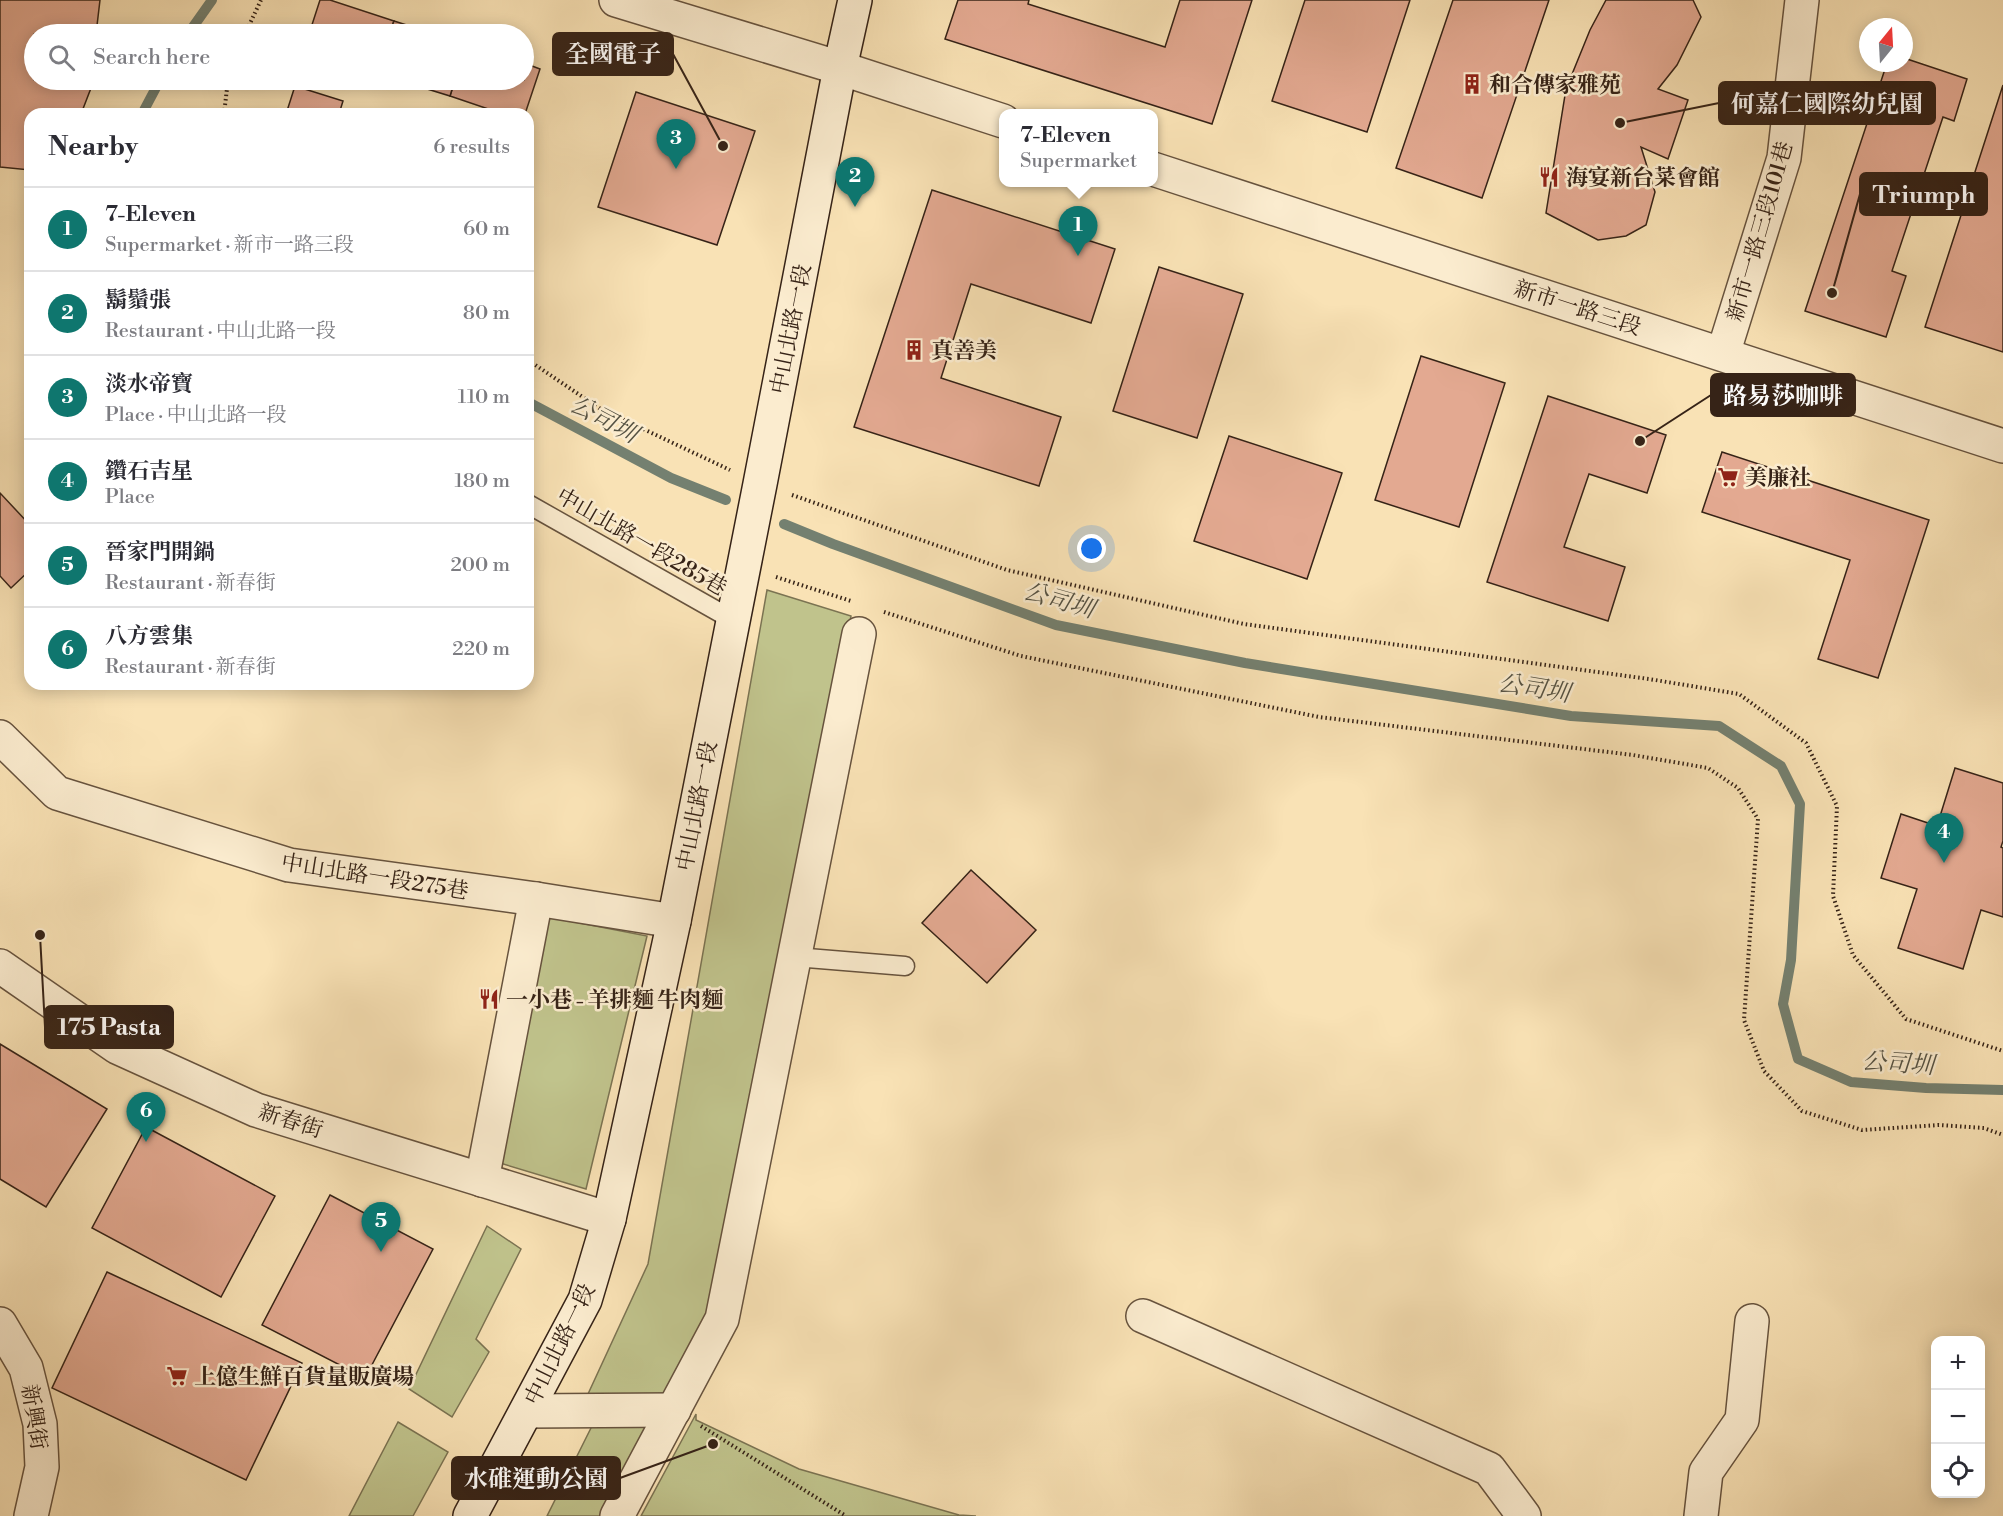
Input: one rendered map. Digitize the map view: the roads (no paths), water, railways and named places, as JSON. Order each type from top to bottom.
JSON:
[{"type":"street","points":[[616,0],[840,68],[999,120]]},
{"type":"street","name":"中山北路一段","points":[[470,1516],[585,1300],[609,1219],[674,921],[855,0]]},
{"type":"street","name":"新市一路三段101巷","points":[[1723,354],[1784,158],[1802,0]]},
{"type":"street","name":"新市一路三段","points":[[1158,171],[2003,446]]},
{"type":"street","points":[[617,1516],[722,1319],[795,957],[868,622]]},
{"type":"street","name":"中山北路一段275巷","points":[[0,737],[57,793],[290,865],[536,899],[674,921]]},
{"type":"street","points":[[482,1180],[536,899]]},
{"type":"street","name":"新春街","points":[[0,966],[117,1047],[245,1105],[609,1219]]},
{"type":"street","points":[[1143,1316],[1489,1469],[1524,1516]]},
{"type":"street","points":[[1701,1516],[1706,1472],[1742,1420],[1752,1322]]},
{"type":"street","name":"新興街","points":[[0,1324],[26,1368],[40,1424],[42,1467],[31,1516]]},
{"type":"street","points":[[527,1410],[675,1410]]},
{"type":"lane","name":"中山北路一段285巷","points":[[534,507],[733,620]]},
{"type":"lane","points":[[795,957],[905,966]]},
{"type":"waterway","name":"公司圳","points":[[195,24],[212,0]]},
{"type":"waterway","name":"公司圳","points":[[145,108],[155,90]]},
{"type":"waterway","name":"公司圳","points":[[534,405],[671,478],[726,500]]},
{"type":"waterway","name":"公司圳","points":[[784,524],[1056,625],[1245,663],[1571,716],[1719,726],[1781,766],[1800,804],[1791,960],[1783,1004],[1798,1059],[1851,1082],[1926,1088],[2003,1090]]},
{"type":"place","name":"和合傳家雅苑","points":[[1472,84]]},
{"type":"place","name":"何嘉仁國際幼兒園","points":[[1620,123]]},
{"type":"place","name":"全國電子","points":[[723,146]]},
{"type":"place","name":"淡水帝寶","points":[[676,169]]},
{"type":"place","name":"海宴新台菜會館","points":[[1549,177]]},
{"type":"place","name":"鬍鬚張","points":[[855,207]]},
{"type":"place","name":"7-Eleven","points":[[1078,256]]},
{"type":"place","name":"Triumph","points":[[1832,293]]},
{"type":"place","name":"真善美","points":[[914,350]]},
{"type":"place","name":"路易莎咖啡","points":[[1640,441]]},
{"type":"place","name":"美廉社","points":[[1728,477]]},
{"type":"place","name":"鑽石吉星","points":[[1944,863]]},
{"type":"place","name":"175 Pasta","points":[[40,935]]},
{"type":"place","name":"一小巷 - 羊排麵 牛肉麵","points":[[489,999]]},
{"type":"place","name":"八方雲集","points":[[146,1142]]},
{"type":"place","name":"晉家門開鍋","points":[[381,1252]]},
{"type":"place","name":"上億生鮮百貨量販廣場","points":[[177,1376]]},
{"type":"place","name":"水碓運動公園","points":[[713,1444]]}]
